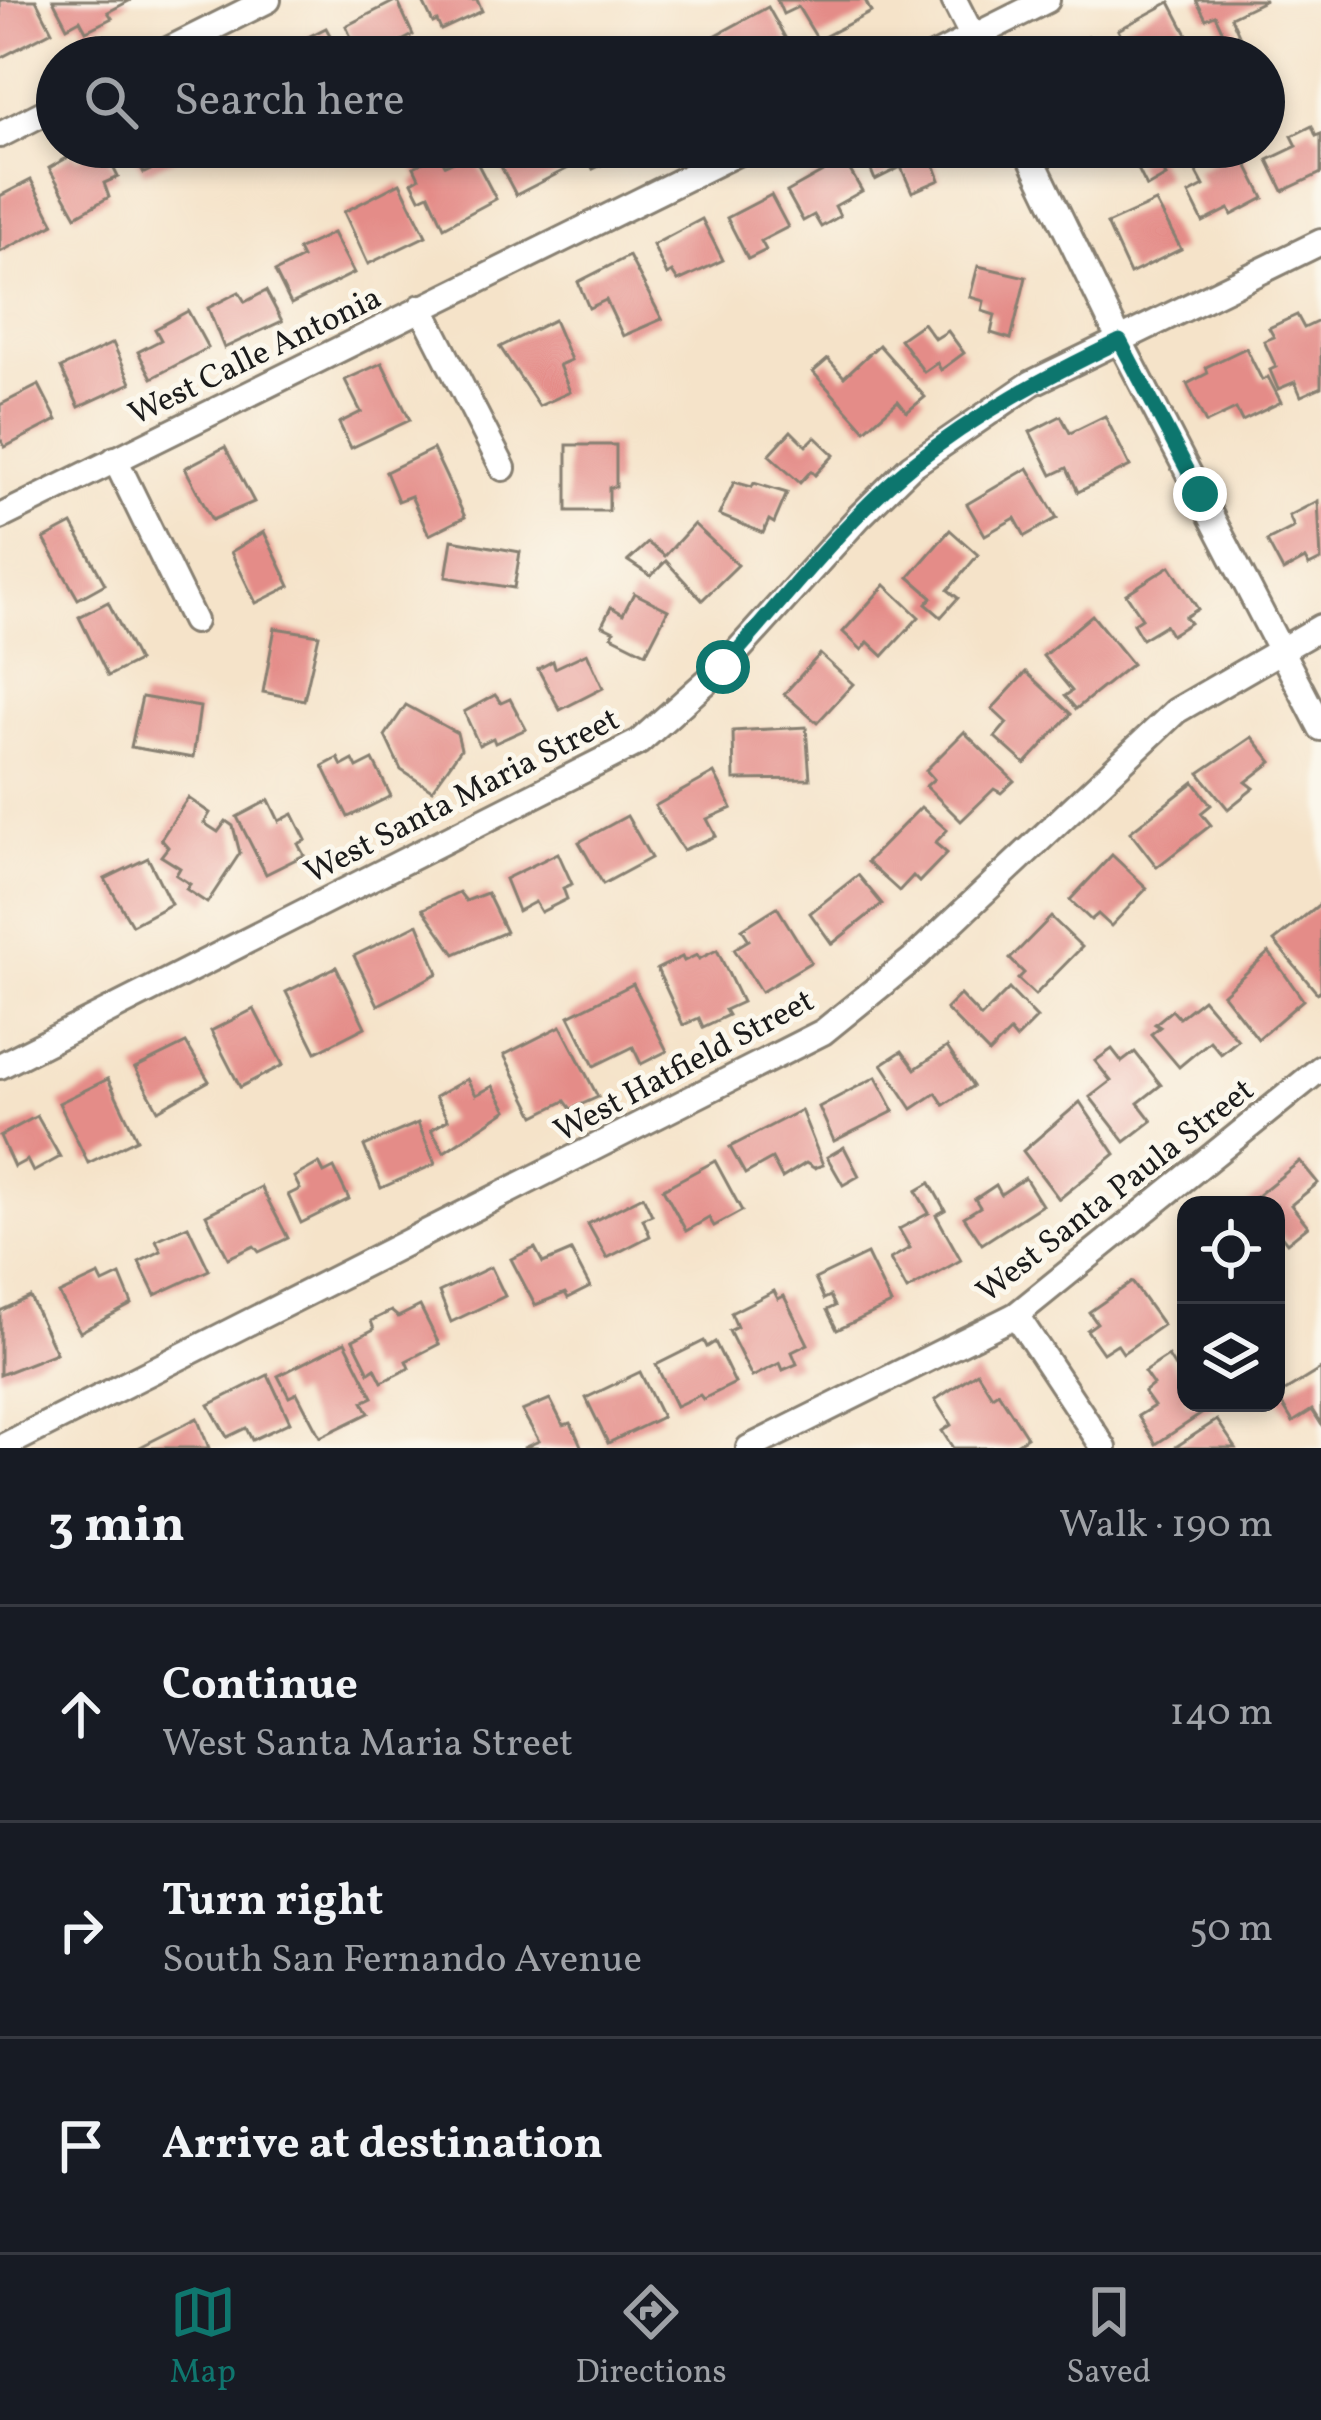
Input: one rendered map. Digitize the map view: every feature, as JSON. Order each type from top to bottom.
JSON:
[{"type":"street","points":[[196,36],[268,0]]},
{"type":"street","points":[[954,0],[972,36]]},
{"type":"street","points":[[994,36],[1047,0]]},
{"type":"street","points":[[0,135],[36,117]]},
{"type":"street","name":"West Calle Antonia","points":[[0,517],[706,168]]},
{"type":"street","points":[[1036,168],[1120,341],[1321,728]]},
{"type":"street","name":"West Santa Maria Street","points":[[0,1066],[639,742],[723,667],[911,466],[1032,383],[1321,242]]},
{"type":"street","name":"West Calle Antonia","points":[[422,307],[503,468]]},
{"type":"street","name":"West Calle Antonia","points":[[115,459],[194,621]]},
{"type":"street","name":"West Hatfield Street","points":[[0,1448],[823,1032],[913,959],[1176,710],[1321,627]]},
{"type":"street","name":"West Santa Paula Street","points":[[749,1448],[1016,1315],[1321,1068]]},
{"type":"street","points":[[1016,1315],[1104,1448]]},
{"type":"building","points":[[0,0],[36,0],[52,31],[0,58]]},
{"type":"building","points":[[53,0],[131,0],[108,12],[112,18],[86,31],[80,20],[67,27]]},
{"type":"building","points":[[397,0],[413,35],[351,36],[346,26]]},
{"type":"building","points":[[422,0],[477,0],[482,11],[441,30]]},
{"type":"building","points":[[777,0],[865,0],[871,12],[826,36],[816,36],[798,7],[783,14]]},
{"type":"building","points":[[1196,0],[1266,0],[1231,17],[1240,36],[1225,36],[1215,15],[1206,19]]},
{"type":"building","points":[[1170,2],[1188,36],[1121,36],[1118,30]]},
{"type":"building","points":[[768,7],[784,36],[715,36]]},
{"type":"building","points":[[1312,126],[1316,136],[1321,134],[1321,173],[1283,191],[1272,168],[1285,168],[1285,152],[1297,146],[1292,136]]},
{"type":"building","points":[[49,168],[114,168],[118,177],[104,183],[109,197],[76,216]]},
{"type":"building","points":[[414,168],[480,168],[496,199],[444,227],[429,194],[420,198],[412,182],[419,178]]},
{"type":"building","points":[[502,168],[568,168],[516,195]]},
{"type":"building","points":[[830,168],[849,168],[862,191],[835,206],[840,216],[821,227],[814,215],[803,221],[787,192]]},
{"type":"building","points":[[870,168],[899,168],[875,180]]},
{"type":"building","points":[[901,168],[936,168],[940,180],[912,192]]},
{"type":"building","points":[[1138,168],[1162,168],[1166,176],[1147,187]]},
{"type":"building","points":[[1249,168],[1264,198],[1232,215],[1229,209],[1203,222],[1189,194],[1204,186],[1196,171]]},
{"type":"building","points":[[31,180],[54,224],[0,252],[0,196]]},
{"type":"building","points":[[400,183],[426,236],[368,264],[344,212]]},
{"type":"building","points":[[771,195],[788,227],[761,241],[766,250],[748,259],[727,218]]},
{"type":"building","points":[[1156,202],[1181,249],[1130,274],[1107,224]]},
{"type":"building","points":[[702,219],[723,260],[678,281],[672,272],[667,275],[653,245]]},
{"type":"building","points":[[333,233],[354,273],[291,304],[275,272],[302,258],[298,250]]},
{"type":"building","points":[[629,256],[662,319],[623,336],[606,300],[589,308],[578,282]]},
{"type":"building","points":[[978,266],[1026,277],[1011,339],[991,333],[995,315],[982,311],[984,301],[970,297]]},
{"type":"building","points":[[266,291],[282,321],[224,348],[208,308],[239,292],[245,302]]},
{"type":"building","points":[[188,311],[208,348],[152,378],[138,352],[161,340],[155,329]]},
{"type":"building","points":[[1297,315],[1304,328],[1321,320],[1321,387],[1301,396],[1295,382],[1278,389],[1270,370],[1276,367],[1264,341],[1274,337],[1269,328]]},
{"type":"building","points":[[554,320],[571,360],[559,365],[570,392],[539,406],[500,347]]},
{"type":"building","points":[[923,323],[935,339],[948,331],[964,353],[941,370],[937,363],[924,372],[900,339]]},
{"type":"building","points":[[113,343],[131,383],[79,407],[61,368]]},
{"type":"building","points":[[879,345],[925,397],[907,412],[898,401],[865,430],[813,372],[828,359],[844,377]]},
{"type":"building","points":[[1246,348],[1262,380],[1268,377],[1281,402],[1242,421],[1236,409],[1206,423],[1187,384],[1208,373],[1206,367]]},
{"type":"building","points":[[382,363],[410,420],[351,448],[339,423],[361,412],[345,380]]},
{"type":"building","points":[[39,385],[57,420],[5,447],[0,438],[0,405]]},
{"type":"building","points":[[1061,416],[1070,433],[1105,416],[1130,466],[1078,492],[1067,468],[1052,475],[1030,432]]},
{"type":"building","points":[[791,431],[806,446],[815,437],[834,455],[800,483],[769,455]]},
{"type":"building","points":[[567,445],[616,445],[616,487],[609,487],[609,511],[567,511]]},
{"type":"building","points":[[225,447],[254,502],[212,520],[185,468]]},
{"type":"building","points":[[433,449],[465,517],[429,535],[411,496],[398,501],[386,472]]},
{"type":"building","points":[[1028,468],[1057,518],[1025,536],[1015,518],[985,535],[967,504]]},
{"type":"building","points":[[734,482],[787,493],[774,523],[769,520],[763,533],[719,515]]},
{"type":"building","points":[[1318,501],[1321,560],[1309,566],[1305,559],[1283,571],[1267,541],[1294,527],[1289,516]]},
{"type":"building","points":[[72,524],[105,584],[78,599],[44,539]]},
{"type":"building","points":[[694,524],[738,565],[702,600],[666,561],[651,576],[628,561],[648,543],[665,556]]},
{"type":"building","points":[[950,530],[978,555],[948,590],[958,598],[941,617],[926,604],[932,597],[909,577]]},
{"type":"building","points":[[264,532],[290,586],[256,603],[231,552]]},
{"type":"building","points":[[452,540],[520,552],[514,588],[446,577]]},
{"type":"building","points":[[1170,566],[1198,609],[1185,617],[1190,623],[1171,635],[1165,625],[1142,639],[1133,624],[1142,618],[1126,594]]},
{"type":"building","points":[[885,585],[919,617],[883,656],[868,642],[862,650],[843,632]]},
{"type":"building","points":[[634,593],[668,610],[646,653],[612,636],[614,631],[602,625],[611,607],[623,614]]},
{"type":"building","points":[[108,602],[138,661],[108,676],[79,617]]},
{"type":"building","points":[[1092,615],[1132,664],[1076,709],[1065,696],[1072,691],[1043,656]]},
{"type":"building","points":[[275,628],[319,635],[304,700],[263,692]]},
{"type":"building","points":[[587,653],[603,688],[560,710],[538,669],[553,661],[555,668]]},
{"type":"building","points":[[820,654],[853,684],[817,723],[784,694]]},
{"type":"building","points":[[1026,672],[1071,714],[1025,764],[995,737],[1007,723],[992,709]]},
{"type":"building","points":[[495,695],[501,703],[510,699],[526,729],[479,745],[464,712]]},
{"type":"building","points":[[142,697],[200,707],[193,758],[131,747]]},
{"type":"building","points":[[406,705],[457,733],[461,749],[432,790],[401,770],[385,736]]},
{"type":"building","points":[[806,727],[810,779],[734,780],[733,731]]},
{"type":"building","points":[[964,732],[1014,781],[1001,793],[994,789],[961,821],[926,786],[934,779],[926,770]]},
{"type":"building","points":[[1252,737],[1272,762],[1246,782],[1254,788],[1228,809],[1199,773]]},
{"type":"building","points":[[338,758],[342,766],[353,760],[357,768],[373,760],[391,796],[348,817],[323,766]]},
{"type":"building","points":[[714,773],[732,808],[707,819],[716,836],[683,850],[655,806]]},
{"type":"building","points":[[1194,782],[1211,805],[1201,813],[1211,825],[1157,867],[1130,832]]},
{"type":"building","points":[[188,798],[210,813],[204,823],[218,832],[226,821],[233,826],[240,853],[207,903],[186,889],[190,884],[176,875],[180,868],[161,856],[168,847],[161,839]]},
{"type":"building","points":[[269,800],[279,821],[293,814],[306,840],[298,844],[304,855],[266,874],[237,817]]},
{"type":"building","points":[[921,807],[947,830],[935,843],[947,853],[919,882],[913,876],[899,891],[867,862]]},
{"type":"building","points":[[627,816],[651,858],[603,884],[579,842]]},
{"type":"building","points":[[558,853],[572,884],[563,888],[567,899],[541,912],[535,902],[518,911],[505,879]]},
{"type":"building","points":[[1112,855],[1147,888],[1111,926],[1098,914],[1091,920],[1070,900]]},
{"type":"building","points":[[148,858],[171,904],[132,925],[105,879]]},
{"type":"building","points":[[858,875],[882,904],[832,944],[810,913]]},
{"type":"building","points":[[459,892],[466,901],[487,893],[506,932],[455,954],[423,909]]},
{"type":"building","points":[[1321,903],[1321,990],[1317,993],[1274,941]]},
{"type":"building","points":[[777,907],[811,962],[761,992],[734,949],[749,940],[742,929]]},
{"type":"building","points":[[1051,917],[1082,947],[1035,995],[1018,979],[1024,973],[1010,959]]},
{"type":"building","points":[[418,924],[438,973],[378,1005],[354,956]]},
{"type":"building","points":[[717,950],[742,1002],[703,1027],[699,1018],[683,1025],[657,969],[682,957],[684,961],[697,955],[699,959]]},
{"type":"building","points":[[1269,952],[1303,1000],[1258,1039],[1223,994]]},
{"type":"building","points":[[336,967],[365,1027],[316,1052],[286,992]]},
{"type":"building","points":[[633,984],[667,1051],[641,1064],[633,1047],[594,1066],[569,1016]]},
{"type":"building","points":[[1009,989],[1037,1018],[1016,1039],[1010,1032],[989,1053],[946,1009],[960,995],[981,1017]]},
{"type":"building","points":[[1203,999],[1238,1040],[1221,1054],[1210,1041],[1179,1067],[1151,1034],[1172,1010],[1179,1018]]},
{"type":"building","points":[[254,1009],[283,1065],[240,1087],[211,1031]]},
{"type":"building","points":[[561,1026],[598,1097],[571,1109],[565,1101],[535,1116],[504,1055]]},
{"type":"building","points":[[186,1043],[209,1081],[158,1110],[135,1068]]},
{"type":"building","points":[[947,1047],[973,1086],[944,1105],[936,1093],[912,1109],[882,1064],[902,1051],[915,1069]]},
{"type":"building","points":[[1112,1049],[1122,1062],[1135,1052],[1161,1085],[1138,1103],[1152,1121],[1125,1142],[1090,1097],[1111,1081],[1095,1061]]},
{"type":"building","points":[[876,1077],[894,1111],[834,1141],[819,1107]]},
{"type":"building","points":[[108,1079],[137,1139],[88,1163],[59,1103]]},
{"type":"building","points":[[467,1079],[476,1095],[493,1086],[507,1110],[444,1152],[431,1130],[448,1120],[435,1097]]},
{"type":"building","points":[[1080,1102],[1115,1154],[1059,1199],[1023,1151]]},
{"type":"building","points":[[801,1110],[823,1165],[814,1168],[806,1163],[782,1178],[772,1159],[745,1174],[730,1147]]},
{"type":"building","points":[[37,1116],[60,1157],[33,1172],[27,1160],[14,1167],[0,1136]]},
{"type":"building","points":[[418,1123],[435,1164],[381,1188],[364,1146]]},
{"type":"building","points":[[844,1147],[859,1176],[843,1185],[827,1157]]},
{"type":"building","points":[[715,1161],[742,1211],[714,1226],[709,1218],[686,1231],[663,1189]]},
{"type":"building","points":[[1300,1161],[1318,1183],[1291,1205],[1308,1226],[1287,1243],[1285,1196],[1257,1196]]},
{"type":"building","points":[[319,1163],[324,1173],[334,1168],[349,1199],[301,1223],[288,1195],[300,1189],[294,1177]]},
{"type":"building","points":[[1025,1178],[1042,1205],[982,1244],[964,1217],[980,1207],[975,1199],[996,1185],[1001,1194]]},
{"type":"building","points":[[930,1183],[945,1210],[936,1215],[961,1260],[907,1290],[890,1259],[910,1248],[899,1229],[929,1213],[916,1191]]},
{"type":"building","points":[[261,1187],[288,1238],[259,1252],[254,1246],[228,1258],[206,1215]]},
{"type":"building","points":[[643,1196],[652,1215],[643,1219],[650,1236],[607,1258],[588,1224]]},
{"type":"building","points":[[188,1226],[209,1270],[155,1295],[139,1262],[161,1251],[156,1240]]},
{"type":"building","points":[[535,1248],[543,1263],[571,1251],[590,1287],[568,1298],[565,1293],[535,1305],[511,1259]]},
{"type":"building","points":[[867,1254],[891,1304],[837,1330],[827,1310],[835,1306],[830,1296],[824,1299],[815,1279]]},
{"type":"building","points":[[491,1267],[505,1296],[451,1322],[439,1292]]},
{"type":"building","points":[[99,1275],[103,1283],[120,1275],[132,1304],[80,1332],[59,1294]]},
{"type":"building","points":[[1132,1282],[1163,1325],[1123,1353],[1117,1344],[1103,1353],[1087,1330],[1097,1323],[1089,1312]]},
{"type":"building","points":[[774,1291],[778,1299],[784,1296],[808,1344],[792,1352],[797,1364],[783,1370],[780,1363],[752,1377],[729,1331],[737,1327],[731,1313]]},
{"type":"building","points":[[30,1297],[56,1353],[0,1375],[0,1311]]},
{"type":"building","points":[[420,1306],[439,1344],[406,1361],[409,1368],[382,1382],[375,1368],[369,1372],[353,1340],[374,1329],[371,1321],[391,1311],[398,1317]]},
{"type":"building","points":[[704,1341],[707,1347],[715,1342],[735,1383],[676,1406],[656,1365]]},
{"type":"building","points":[[345,1342],[373,1397],[363,1402],[369,1413],[320,1437],[297,1393],[289,1397],[278,1376]]},
{"type":"building","points":[[1168,1356],[1177,1370],[1177,1412],[1204,1412],[1156,1444],[1138,1416],[1154,1406],[1144,1392],[1153,1385],[1144,1372]]},
{"type":"building","points":[[1321,1369],[1321,1424],[1312,1410],[1293,1422],[1285,1409],[1285,1391]]},
{"type":"building","points":[[640,1372],[662,1417],[608,1443],[586,1398]]},
{"type":"building","points":[[977,1372],[992,1396],[998,1392],[1027,1437],[1010,1448],[953,1448],[942,1431],[951,1425],[935,1400]]},
{"type":"building","points":[[268,1375],[290,1422],[252,1440],[246,1428],[227,1437],[209,1405]]},
{"type":"building","points":[[550,1399],[563,1425],[571,1423],[582,1448],[523,1448],[539,1441],[522,1411]]},
{"type":"building","points":[[197,1418],[209,1448],[138,1448]]},
{"type":"building","points":[[1217,1420],[1236,1448],[1174,1448]]},
{"type":"route","points":[[723,667],[911,466],[1032,383],[1120,341],[1200,494]]}]
